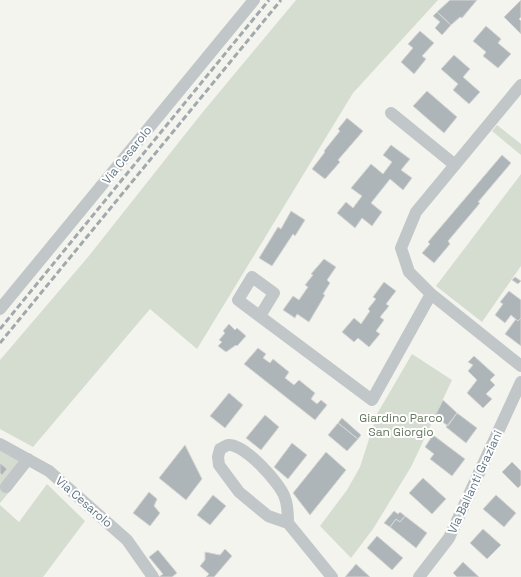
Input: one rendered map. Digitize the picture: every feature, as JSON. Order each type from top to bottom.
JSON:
[{"type":"street","name":"Via Cesarolo","points":[[0,309],[254,0]]},
{"type":"street","points":[[521,85],[416,212],[402,248],[409,272],[431,294],[521,366]]},
{"type":"street","points":[[391,112],[455,165]]},
{"type":"street","points":[[260,316],[372,400],[431,294]]},
{"type":"street","name":"Via Ballanti Graziani","points":[[419,577],[449,538],[521,382]]},
{"type":"street","name":"Via Cesarolo","points":[[0,444],[49,471],[127,540],[153,577]]},
{"type":"street","points":[[288,523],[285,497],[273,479],[247,452],[236,446],[228,445],[220,449],[218,457],[219,465],[239,492],[268,516],[288,523],[332,577]]},
{"type":"street","points":[[6,487],[28,459]]},
{"type":"green space","points":[[296,0],[438,0],[353,93],[197,349],[150,309],[33,447],[0,429],[0,360],[88,257],[202,113]]},
{"type":"green space","points":[[497,125],[521,144],[521,155],[492,131]]},
{"type":"green space","points":[[521,174],[521,266],[482,322],[436,286]]},
{"type":"green space","name":"Giardino Parco San Giorgio","points":[[412,354],[452,380],[411,467],[373,529],[351,558],[320,526],[347,490],[360,467],[377,414]]},
{"type":"green space","points":[[0,450],[23,463],[11,490],[0,503]]},
{"type":"green space","points":[[47,484],[85,521],[43,577],[0,577],[0,505],[19,522]]},
{"type":"building","points":[[450,0],[477,0],[462,18],[460,17],[451,25],[437,12]]},
{"type":"building","points":[[521,0],[521,17],[519,19],[521,21],[521,34],[504,17]]},
{"type":"building","points":[[437,12],[451,25],[442,35],[435,28],[440,22],[433,16]]},
{"type":"building","points":[[486,26],[501,39],[498,43],[511,54],[498,68],[483,56],[486,52],[473,41]]},
{"type":"building","points":[[420,31],[434,43],[422,56],[426,59],[414,74],[401,62],[413,48],[408,44]]},
{"type":"building","points":[[454,55],[470,69],[463,77],[480,92],[469,104],[453,90],[458,84],[441,69]]},
{"type":"building","points":[[427,91],[457,117],[444,133],[413,106]]},
{"type":"building","points":[[347,118],[363,131],[338,160],[340,162],[325,179],[312,169],[340,131],[338,129]]},
{"type":"building","points":[[391,145],[410,159],[401,170],[412,178],[403,190],[390,179],[371,203],[382,212],[372,226],[362,218],[355,228],[337,213],[346,202],[353,208],[362,196],[351,188],[371,164],[383,174],[392,162],[383,155]]},
{"type":"building","points":[[502,155],[511,163],[478,202],[480,203],[448,241],[450,244],[434,263],[422,253],[430,244],[428,242]]},
{"type":"building","points":[[291,211],[305,220],[295,236],[293,234],[272,266],[259,258],[278,227],[281,229]]},
{"type":"building","points":[[324,259],[336,267],[327,280],[330,283],[323,294],[325,295],[309,322],[297,314],[295,318],[283,310],[293,296],[299,300],[308,287],[305,285],[313,275],[311,274]]},
{"type":"building","points":[[515,277],[521,281],[518,284],[512,280]]},
{"type":"building","points":[[384,282],[396,291],[386,304],[389,306],[380,317],[384,320],[376,331],[380,334],[369,347],[358,338],[354,342],[342,332],[354,318],[361,324],[370,311],[368,309],[376,299],[373,297]]},
{"type":"building","points":[[509,291],[521,300],[521,318],[518,321],[511,315],[505,323],[495,315],[503,304],[500,302]]},
{"type":"building","points":[[521,318],[521,346],[505,334],[516,319],[518,321]]},
{"type":"building","points":[[229,324],[235,330],[237,328],[246,336],[237,346],[236,345],[226,352],[218,346],[222,342],[219,340],[225,333],[223,331]]},
{"type":"building","points":[[258,348],[266,354],[263,358],[270,363],[273,359],[289,372],[285,378],[294,385],[299,380],[315,393],[311,399],[317,404],[321,400],[327,405],[315,420],[244,364]]},
{"type":"building","points":[[474,356],[495,375],[490,380],[495,385],[486,394],[492,399],[483,408],[467,393],[477,380],[468,371],[473,365],[468,362]]},
{"type":"building","points":[[229,393],[243,405],[225,428],[210,416]]},
{"type":"building","points":[[443,400],[457,413],[448,426],[435,416]]},
{"type":"building","points":[[457,413],[477,428],[466,443],[446,427]]},
{"type":"building","points":[[265,415],[279,427],[261,450],[246,438]]},
{"type":"building","points":[[342,418],[361,435],[358,439],[338,423]]},
{"type":"building","points":[[338,423],[358,439],[347,451],[328,435]]},
{"type":"building","points":[[433,435],[465,459],[452,476],[430,459],[434,454],[425,447]]},
{"type":"building","points":[[292,443],[307,455],[288,479],[274,467]]},
{"type":"building","points":[[185,445],[202,479],[186,500],[159,478]]},
{"type":"building","points":[[326,452],[346,470],[310,515],[293,493]]},
{"type":"building","points":[[512,462],[521,471],[521,485],[518,488],[502,472]]},
{"type":"building","points":[[0,463],[7,469],[2,475],[0,473]]},
{"type":"building","points":[[423,478],[446,499],[432,514],[409,493]]},
{"type":"building","points":[[149,492],[157,499],[154,506],[160,513],[150,526],[133,513]]},
{"type":"building","points":[[213,495],[226,506],[210,525],[197,515]]},
{"type":"building","points":[[496,495],[516,513],[504,527],[483,509]]},
{"type":"building","points":[[394,511],[398,514],[400,512],[405,516],[400,522],[396,519],[390,527],[384,523]]},
{"type":"building","points":[[405,516],[427,533],[416,548],[390,527],[396,519],[400,522]]},
{"type":"building","points":[[483,529],[501,545],[487,559],[470,543]]},
{"type":"building","points":[[377,536],[403,558],[392,570],[367,548]]},
{"type":"building","points":[[225,549],[232,556],[214,577],[206,577],[209,574],[200,566],[205,560],[205,552],[220,555]]},
{"type":"building","points":[[158,550],[177,573],[172,577],[159,577],[163,574],[149,557]]},
{"type":"building","points":[[463,562],[479,577],[457,577],[453,573]]},
{"type":"building","points":[[356,564],[370,577],[345,577]]},
{"type":"railway","points":[[0,329],[269,0]]},
{"type":"railway","points":[[0,343],[281,0]]}]
